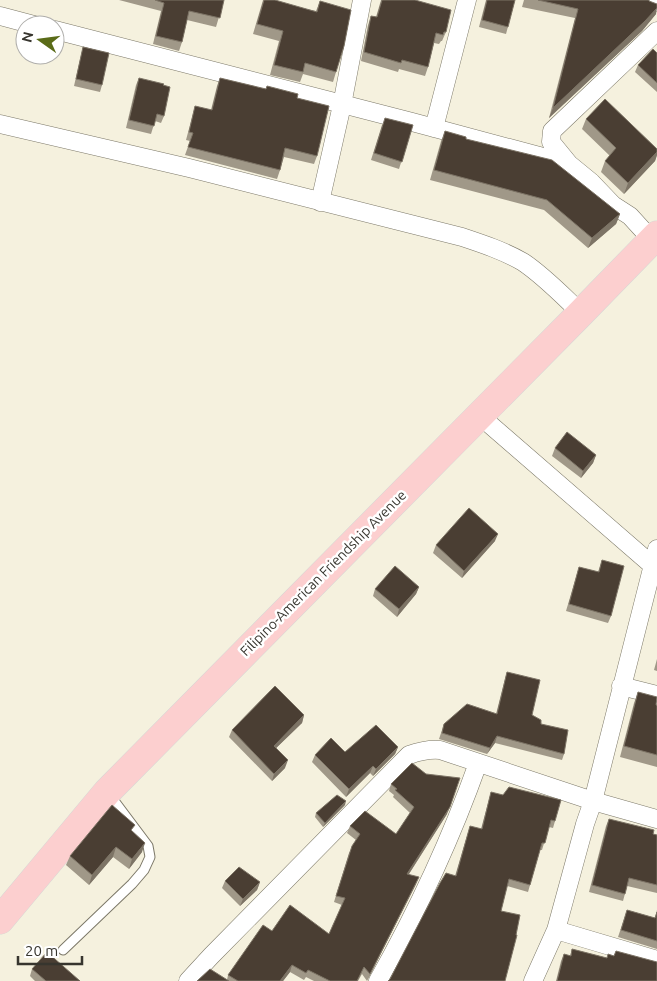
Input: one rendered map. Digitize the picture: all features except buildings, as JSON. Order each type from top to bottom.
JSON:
[{"type":"main road","name":"Filipino-American Friendship Avenue","points":[[0,920],[107,792],[655,237]]},
{"type":"street","points":[[434,128],[467,0]]},
{"type":"street","points":[[652,0],[657,2]]},
{"type":"street","points":[[320,202],[342,105],[359,1]]},
{"type":"street","points":[[0,16],[15,20]]},
{"type":"street","points":[[655,237],[569,164],[551,142],[552,130],[657,30]]},
{"type":"street","points":[[65,33],[569,164]]},
{"type":"street","points":[[0,124],[189,168],[462,237],[498,249],[524,263],[548,282],[581,313]]},
{"type":"street","points":[[479,415],[655,560],[621,686],[593,801],[556,930],[533,981]]},
{"type":"street","points":[[621,686],[657,695]]},
{"type":"street","points":[[188,981],[409,755],[429,749],[440,750],[593,801],[657,819]]},
{"type":"street","points":[[378,981],[406,931],[443,855],[478,763]]},
{"type":"street","points":[[556,930],[657,960]]},
{"type":"lane","points":[[63,950],[139,876],[148,864],[150,857],[148,846],[107,792]]}]
